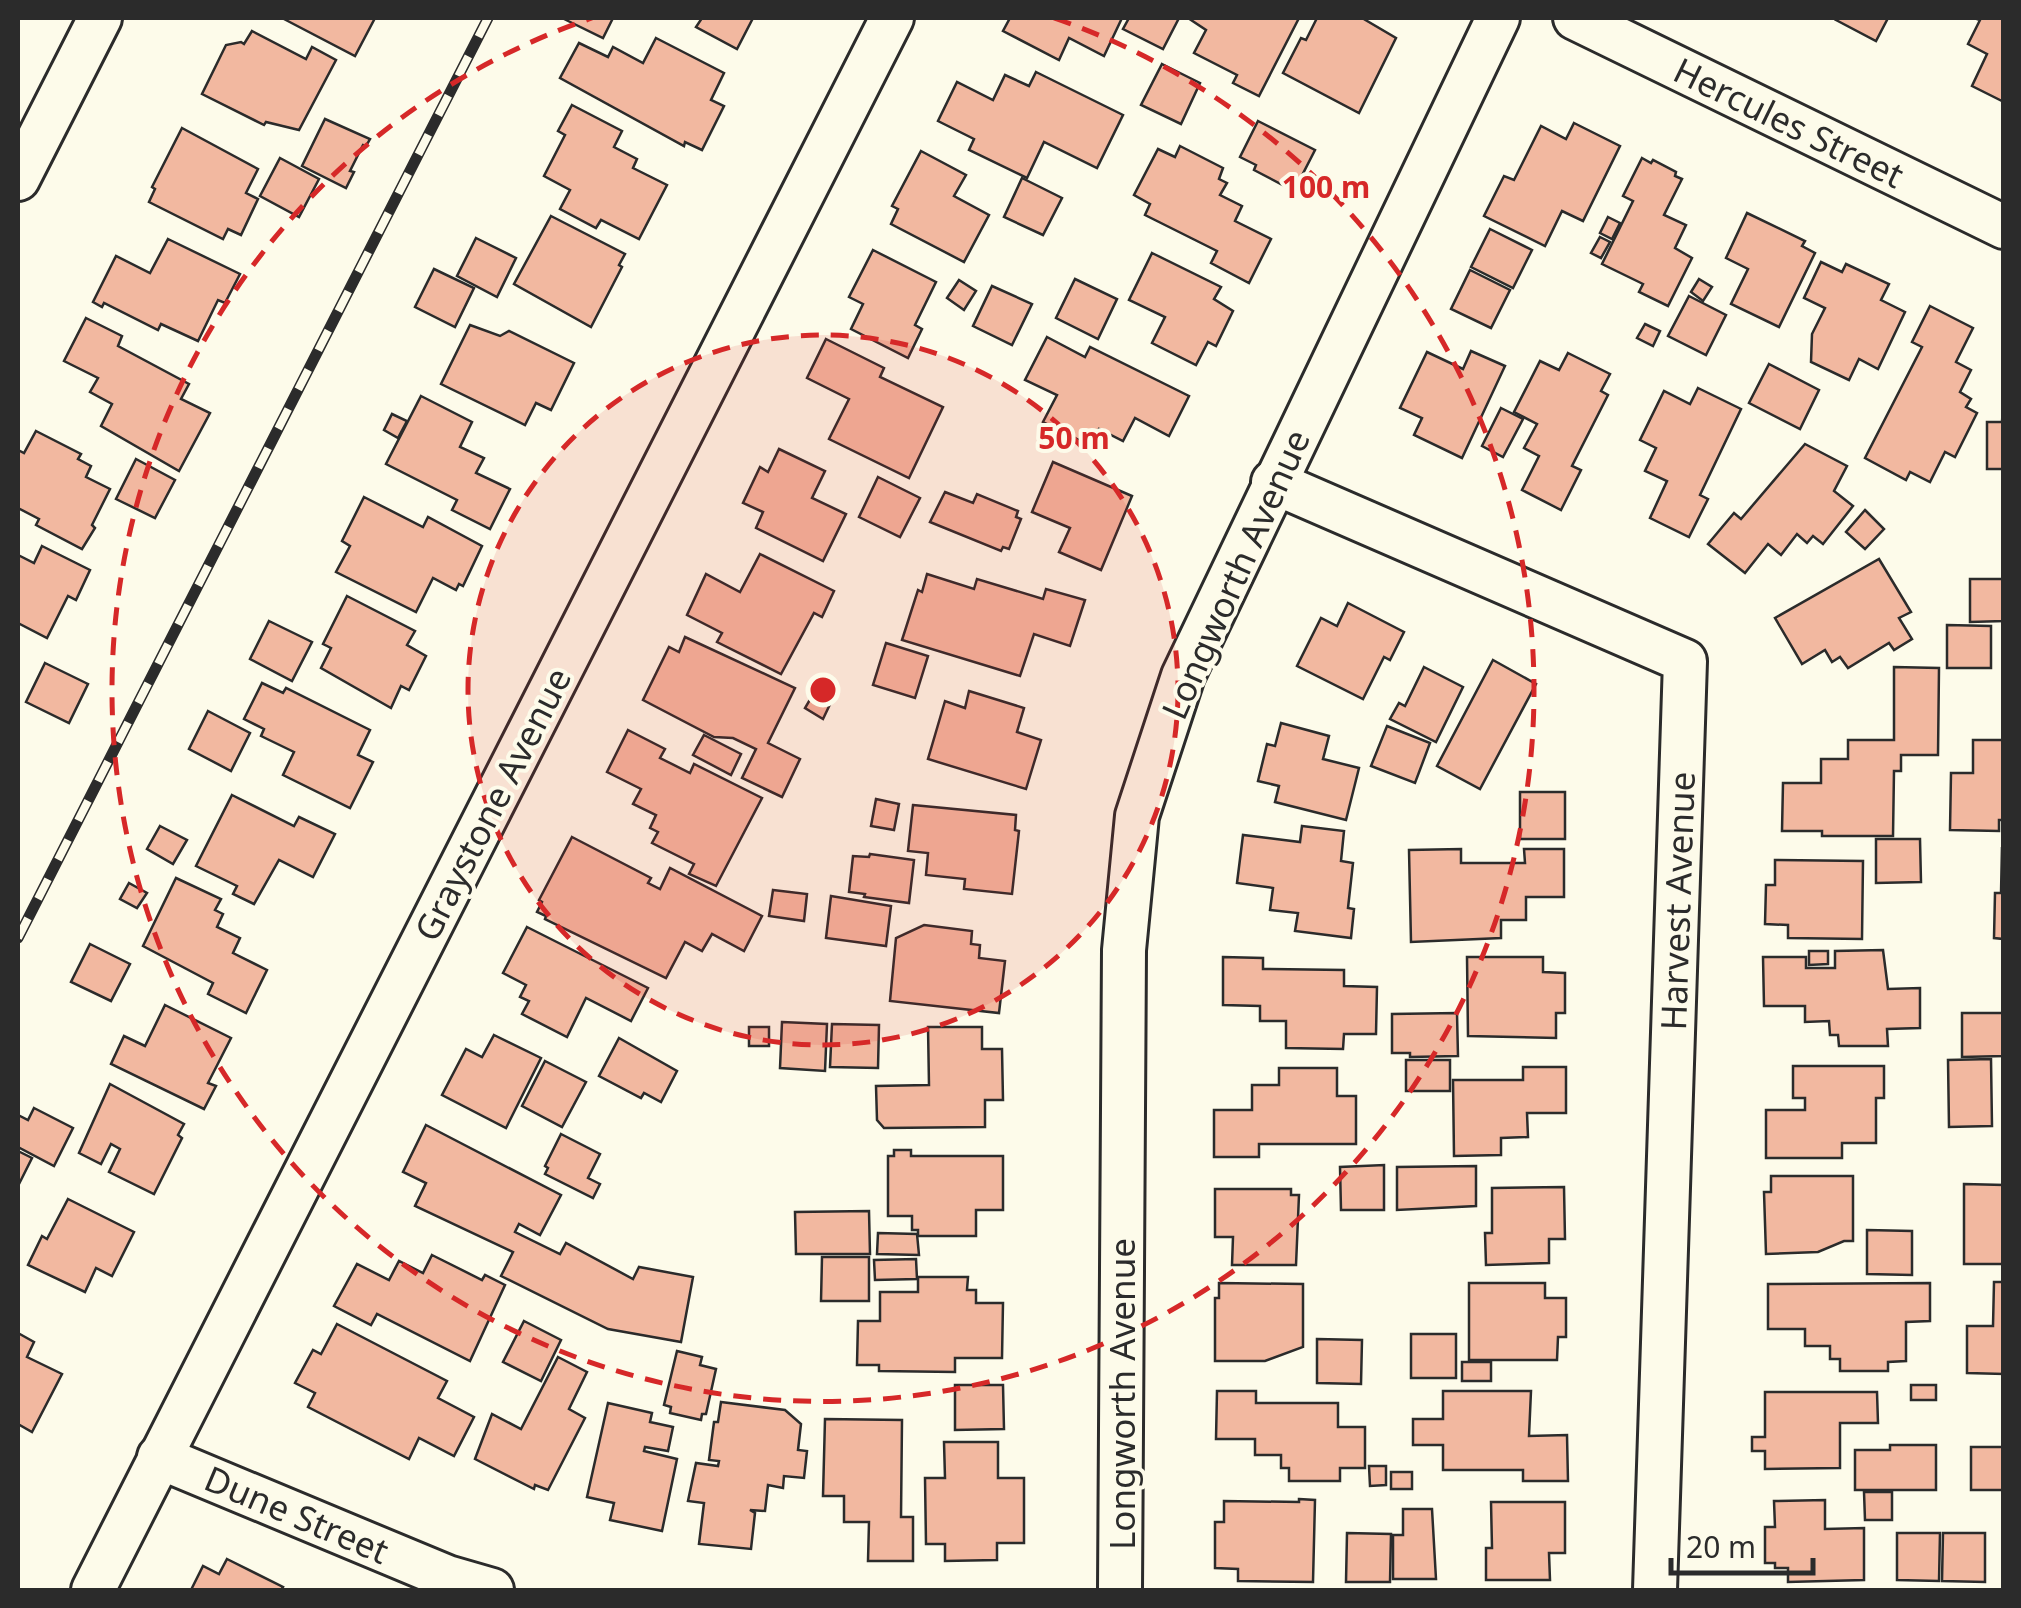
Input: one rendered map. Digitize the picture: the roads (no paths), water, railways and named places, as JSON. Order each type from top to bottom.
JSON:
[{"type":"street","points":[[18,179],[100,18]]},
{"type":"street","name":"Graystone Avenue","points":[[94,1590],[892,18]]},
{"type":"street","name":"Longworth Avenue","points":[[1120,1590],[1124,950],[1137,816],[1183,676],[1498,18]]},
{"type":"street","name":"Hercules Street","points":[[1574,18],[2004,227]]},
{"type":"street","name":"Harvest Avenue","points":[[1273,482],[1685,661],[1655,1590]]},
{"type":"street","name":"Dune Street","points":[[159,1457],[447,1577],[492,1590]]},
{"type":"railway","points":[[18,938],[488,18]]}]
